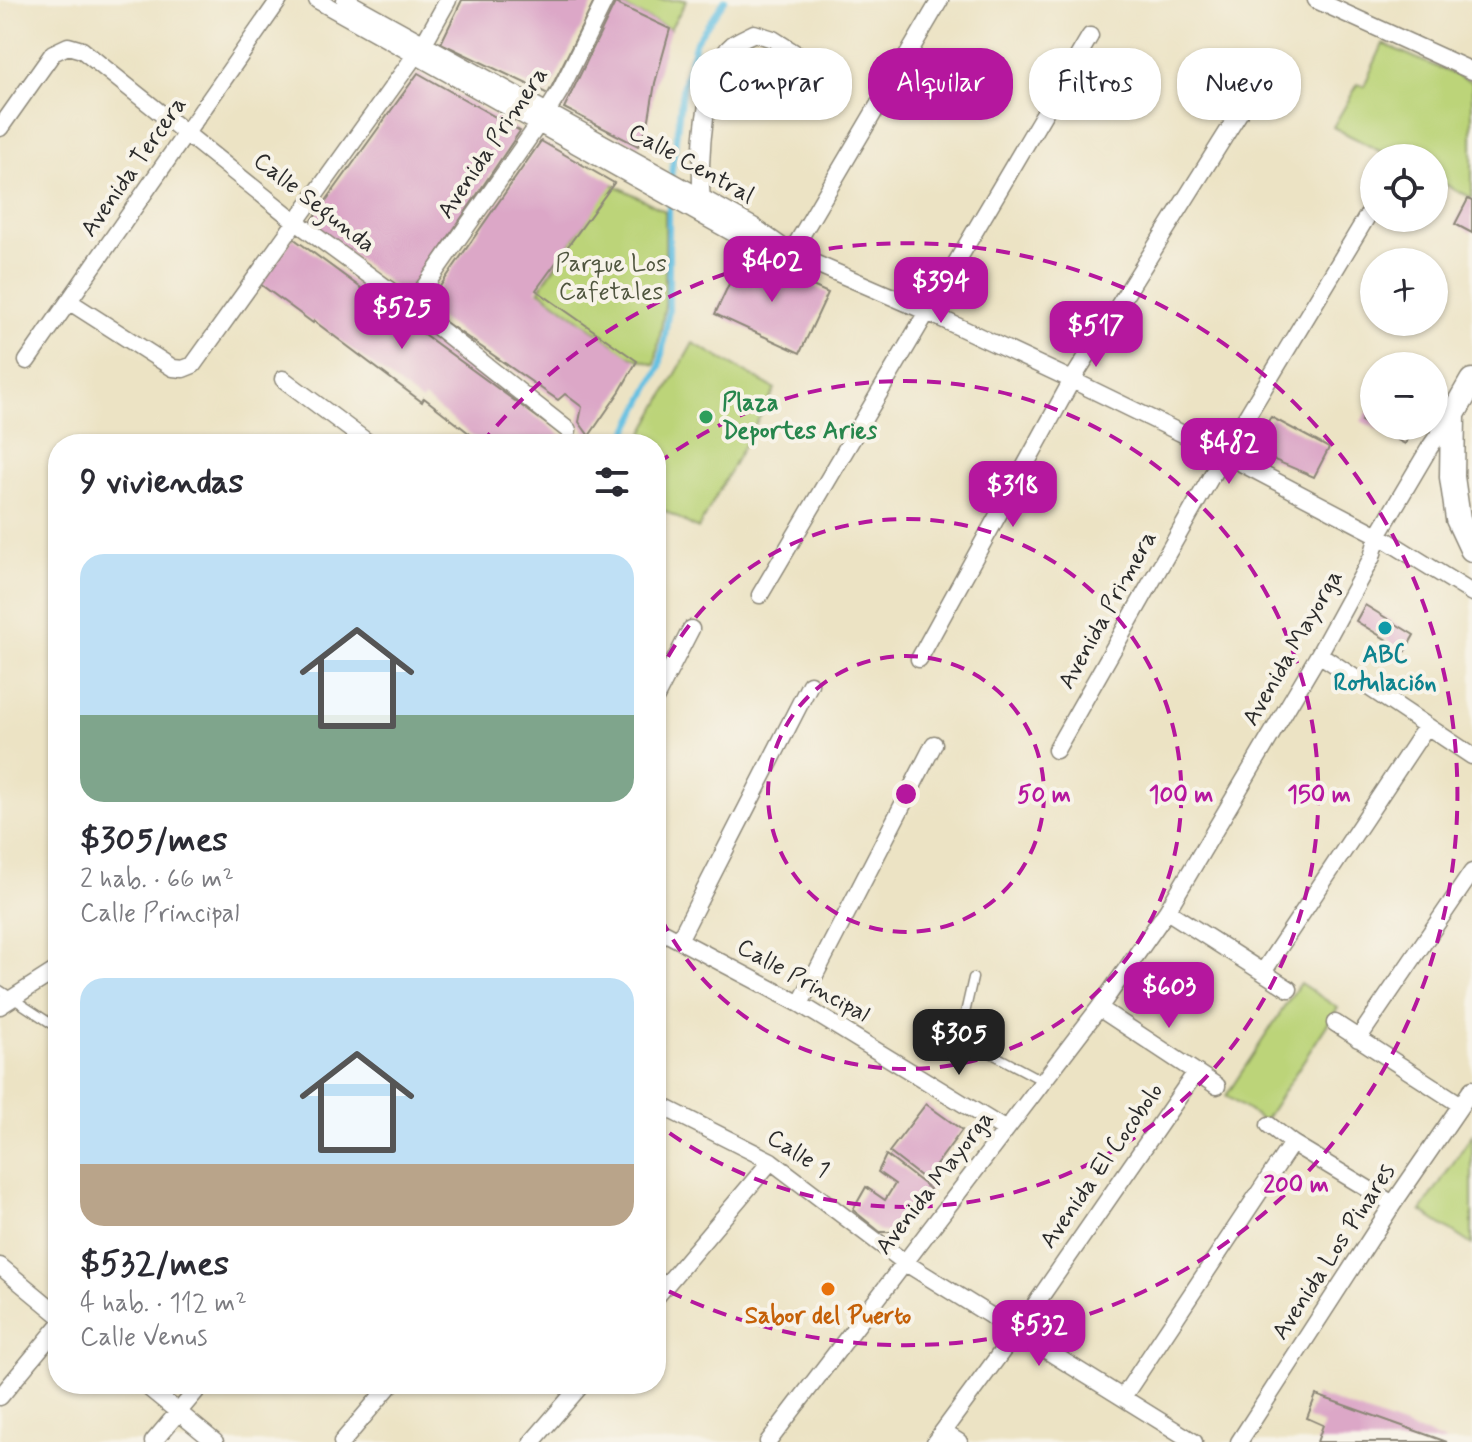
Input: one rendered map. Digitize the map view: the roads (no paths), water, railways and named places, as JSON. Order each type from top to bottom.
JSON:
[{"type":"main road","points":[[1472,381],[1453,414],[1454,491],[1458,519],[1472,549]]},
{"type":"street","name":"Avenida Tercera","points":[[27,361],[279,0]]},
{"type":"street","name":"Calle Central","points":[[317,0],[419,49],[681,196],[742,238],[791,253]]},
{"type":"street","name":"Calle Central","points":[[345,0],[419,49]]},
{"type":"street","points":[[70,302],[173,368],[183,369],[193,365],[419,49],[448,0]]},
{"type":"street","name":"Avenida Primera","points":[[411,306],[543,119],[605,0]]},
{"type":"street","points":[[940,0],[791,253],[925,311],[1224,454],[1378,535],[1472,593]]},
{"type":"street","points":[[1316,0],[1472,71]]},
{"type":"street","points":[[729,48],[754,33],[787,48]]},
{"type":"street","points":[[760,595],[1090,36]]},
{"type":"street","name":"Calle Segunda","points":[[0,128],[53,53],[68,46],[82,50],[295,221],[411,306],[568,430]]},
{"type":"street","points":[[702,199],[701,148],[705,120]]},
{"type":"street","points":[[919,659],[1072,380],[1235,120]]},
{"type":"street","name":"Calle Central","points":[[681,196],[702,199],[753,226],[791,253]]},
{"type":"street","name":"Avenida Primera","points":[[1056,750],[1224,454],[1360,228]]},
{"type":"street","points":[[283,379],[357,434]]},
{"type":"street","name":"Avenida Mayorga","points":[[768,1442],[1099,1008],[1167,911],[1319,654],[1372,557],[1378,535],[1453,414]]},
{"type":"street","points":[[666,678],[691,629]]},
{"type":"street","points":[[1319,654],[1472,756]]},
{"type":"street","points":[[679,940],[810,684]]},
{"type":"street","points":[[1263,972],[1426,727]]},
{"type":"street","points":[[800,1004],[934,744]]},
{"type":"street","points":[[1358,1039],[1472,872]]},
{"type":"street","points":[[1167,911],[1289,989]]},
{"type":"street","name":"Calle Principal","points":[[666,933],[800,1004],[1006,1130]]},
{"type":"street","points":[[4,999],[48,975]]},
{"type":"street","points":[[1099,1008],[1217,1086]]},
{"type":"street","points":[[1335,1023],[1461,1105]]},
{"type":"street","name":"Avenida El Cocobolo","points":[[939,1437],[1017,1331],[1196,1072]]},
{"type":"street","name":"Avenida Los Pinares","points":[[1239,1442],[1393,1204],[1472,1089]]},
{"type":"street","name":"Calle 1","points":[[666,1108],[771,1161],[904,1262],[1194,1442]]},
{"type":"street","points":[[1269,1125],[1292,1143],[1393,1204]]},
{"type":"street","points":[[1123,1397],[1292,1143]]},
{"type":"street","points":[[666,1285],[771,1161]]},
{"type":"street","points":[[0,1266],[48,1306]]},
{"type":"street","points":[[0,1397],[48,1339]]},
{"type":"street","points":[[156,1394],[215,1442]]},
{"type":"street","points":[[153,1442],[193,1394]]},
{"type":"street","points":[[342,1442],[383,1394]]},
{"type":"street","points":[[532,1442],[573,1394]]},
{"type":"street","points":[[939,1437],[959,1442]]},
{"type":"lane","points":[[973,978],[963,1022],[968,1041],[1043,1082]]},
{"type":"lane","points":[[4,999],[48,1023]]},
{"type":"waterway","points":[[671,177],[683,84],[696,41],[725,0]]},
{"type":"waterway","points":[[626,434],[660,367],[669,309],[669,200]]},
{"type":"place","name":"Plaza Deportes Aries","points":[[706,417]]},
{"type":"place","name":"ABC Rotulación","points":[[1385,628]]},
{"type":"place","name":"Sabor del Puerto","points":[[828,1289]]},
{"type":"park label","name":"Parque Los Cafetales","points":[[611,278]]}]
